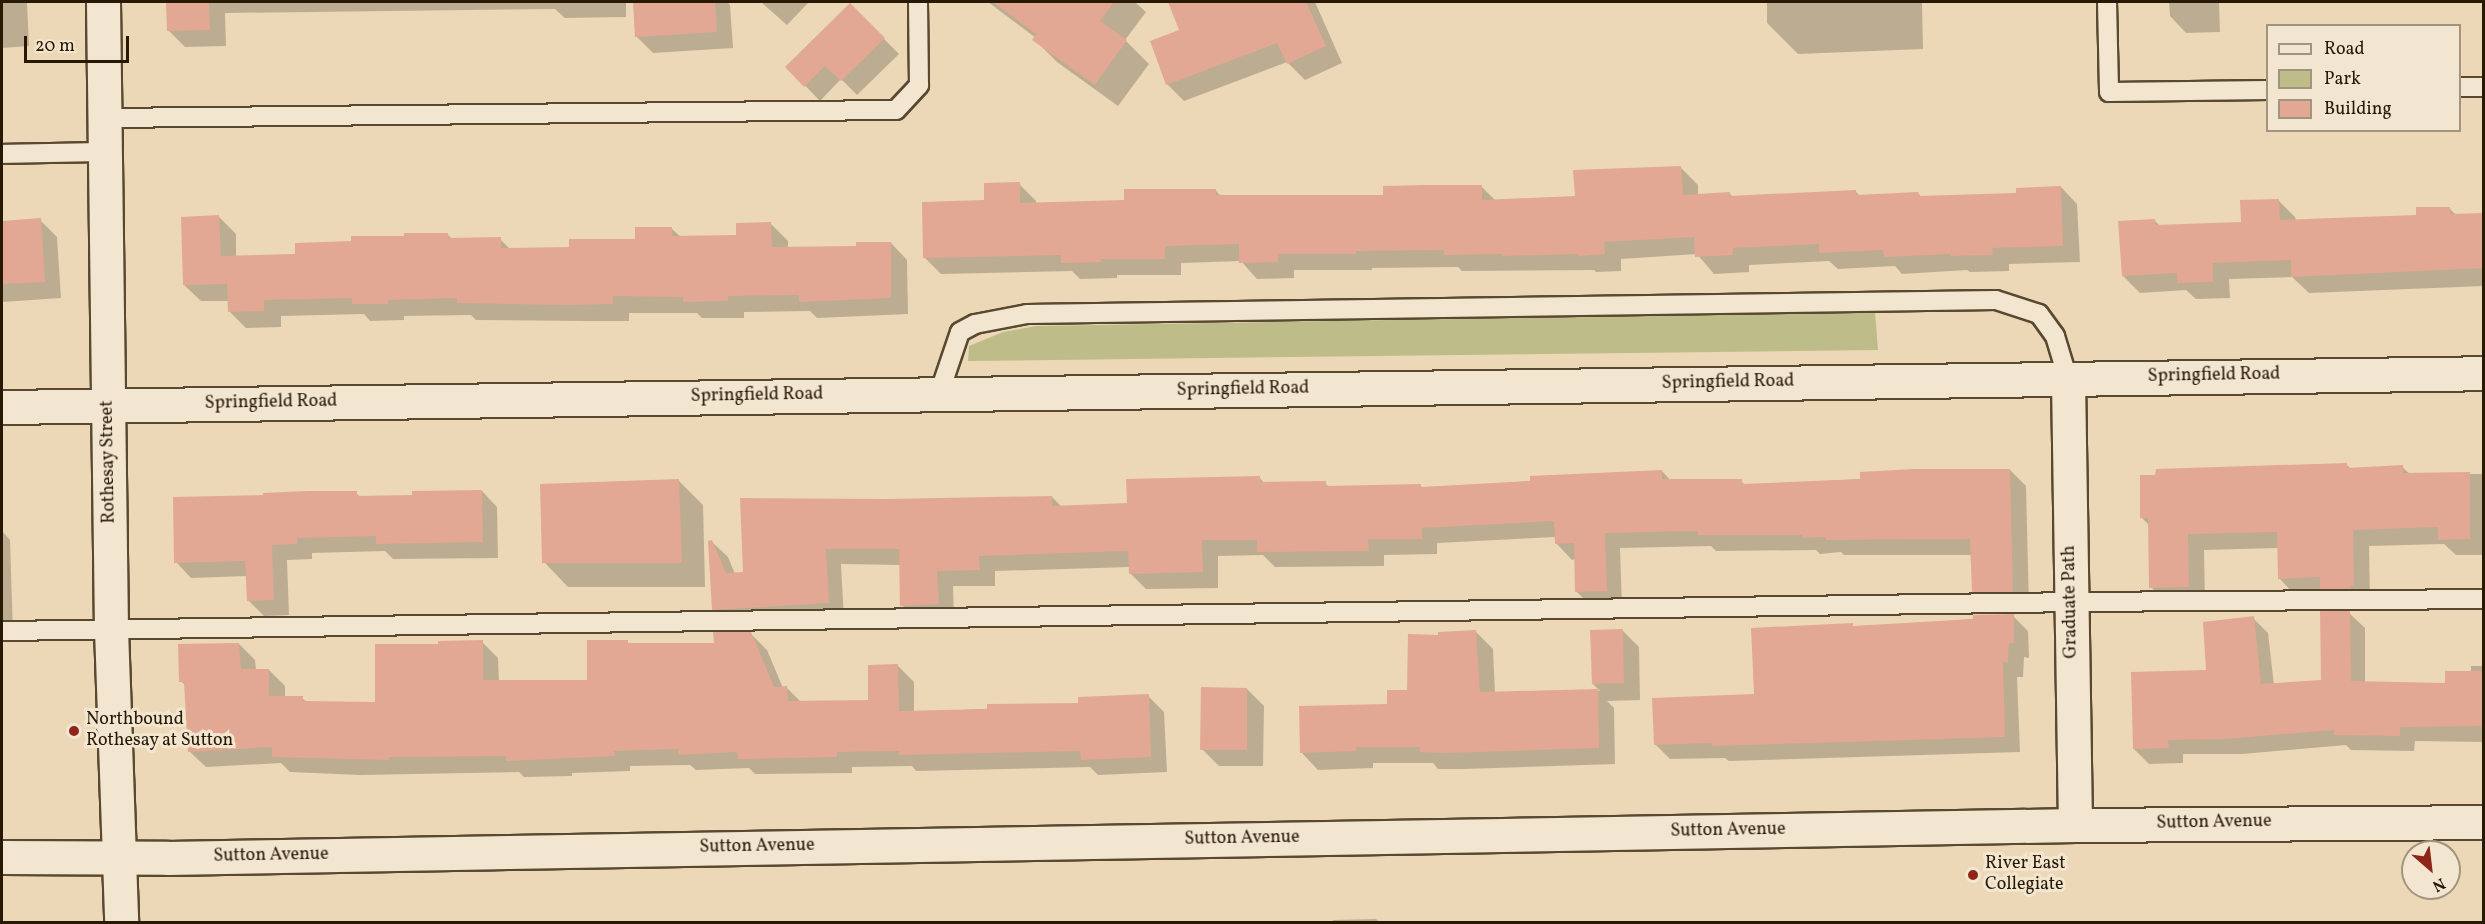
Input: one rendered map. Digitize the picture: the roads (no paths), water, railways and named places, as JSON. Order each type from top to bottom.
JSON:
[{"type":"street","name":"Rothesay Street","points":[[103,2],[111,629],[121,922]]},
{"type":"street","name":"Springfield Road","points":[[2,407],[2484,373]]},
{"type":"street","name":"Graduate Path","points":[[2068,379],[2075,825]]},
{"type":"street","name":"Sutton Avenue","points":[[2,857],[167,858],[2075,825],[2484,822]]},
{"type":"lane","points":[[105,118],[896,110],[919,85],[918,2]]},
{"type":"lane","points":[[2107,2],[2109,92],[2266,90]]},
{"type":"lane","points":[[2461,87],[2484,87]]},
{"type":"lane","points":[[2,154],[105,152]]},
{"type":"lane","points":[[939,394],[960,332],[975,324],[1027,314],[1996,300],[2039,314],[2055,336],[2068,379]]},
{"type":"lane","points":[[2,631],[2484,598]]},
{"type":"place","name":"Northbound Rothesay at Sutton","points":[[74,731]]},
{"type":"place","name":"River East Collegiate","points":[[1973,875]]}]
